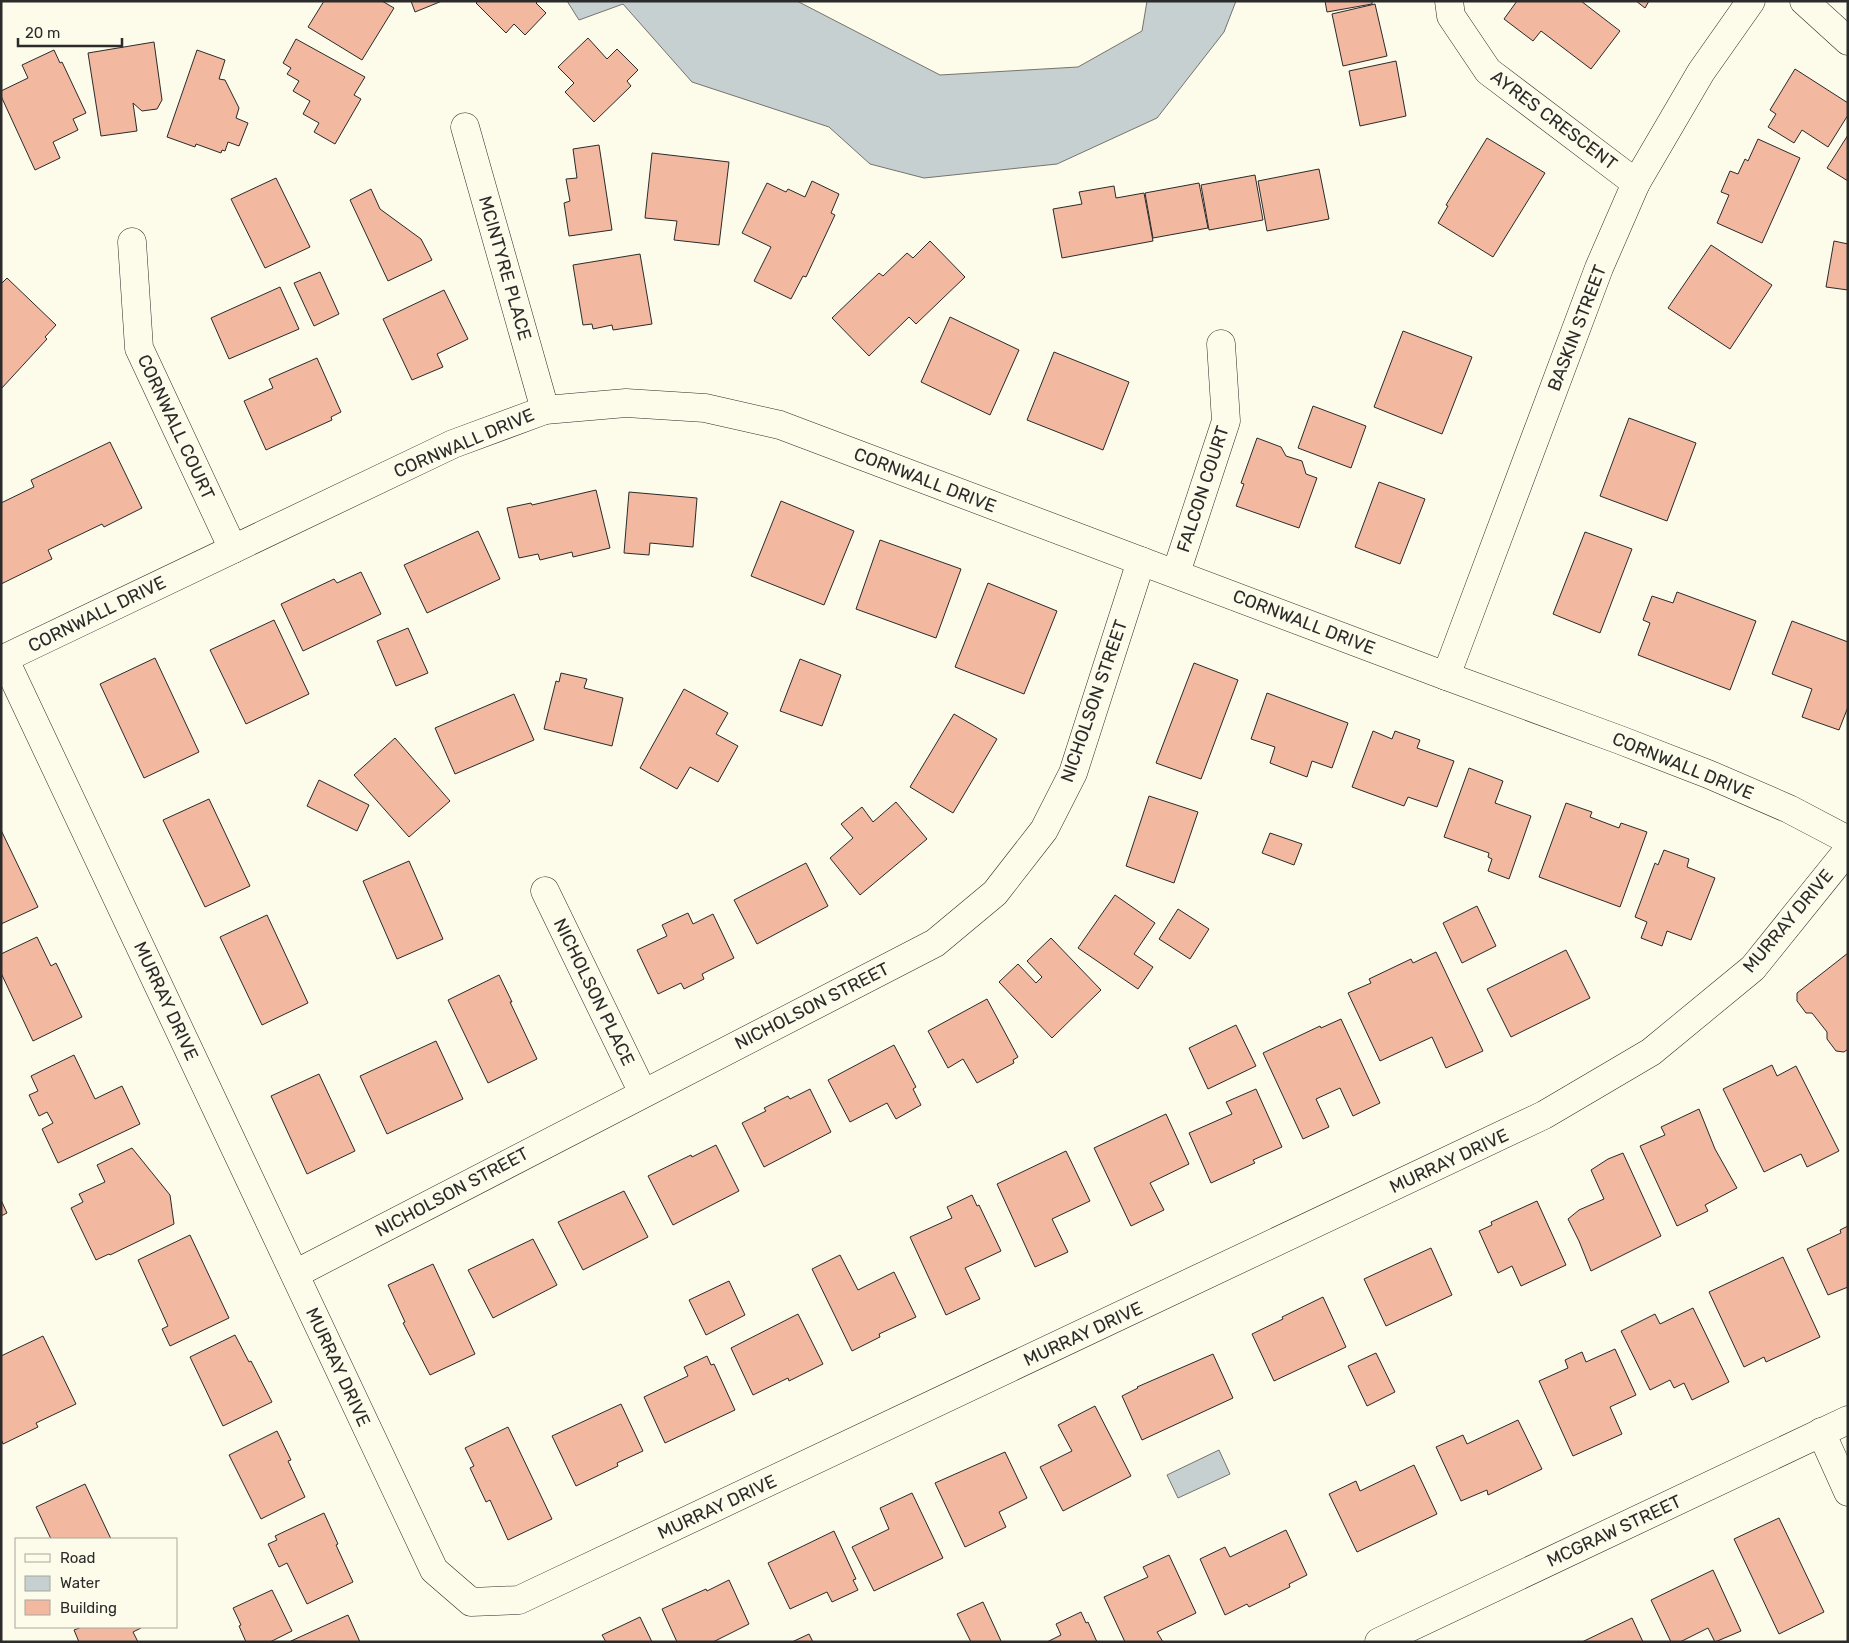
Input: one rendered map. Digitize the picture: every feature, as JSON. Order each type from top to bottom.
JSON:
[{"type":"street","name":"AYRES CRESCENT","points":[[1448,1],[1451,16],[1488,71],[1636,183]]},
{"type":"street","name":"BASKIN STREET","points":[[1446,676],[1599,268],[1636,183],[1701,72],[1751,1]]},
{"type":"street","points":[[1804,1],[1848,41]]},
{"type":"street","name":"MCINTYRE PLACE","points":[[464,127],[545,410]]},
{"type":"street","name":"CORNWALL COURT","points":[[132,242],[138,348],[233,549]]},
{"type":"street","name":"FALCON COURT","points":[[1176,573],[1226,421],[1221,344]]},
{"type":"street","name":"CORNWALL DRIVE","points":[[3,659],[453,444],[545,410],[626,403],[705,408],[780,425],[1620,740],[1708,774],[1789,809],[1848,840]]},
{"type":"street","name":"NICHOLSON STREET","points":[[294,1274],[935,943],[996,893],[1044,830],[1073,773],[1141,561]]},
{"type":"street","name":"MURRAY DRIVE","points":[[3,659],[434,1570],[471,1602],[519,1600],[1544,1115],[1651,1052],[1752,968],[1848,850]]},
{"type":"street","name":"NICHOLSON PLACE","points":[[545,891],[643,1093]]},
{"type":"street","name":"MCGRAW STREET","points":[[1379,1642],[1848,1420]]},
{"type":"street","points":[[1821,1432],[1848,1492]]},
{"type":"water","points":[[567,1],[797,1],[940,75],[1078,67],[1142,31],[1147,1],[1236,1],[1224,32],[1157,118],[1057,164],[924,178],[870,164],[829,127],[692,82],[623,4],[579,20]]},
{"type":"water","points":[[1219,1450],[1230,1474],[1178,1498],[1167,1475]]},
{"type":"building","points":[[324,1],[382,1],[394,8],[362,60],[308,27]]},
{"type":"building","points":[[411,1],[442,1],[415,12]]},
{"type":"building","points":[[478,1],[538,1],[536,3],[546,13],[525,35],[514,24],[506,33],[476,3]]},
{"type":"building","points":[[1325,1],[1372,1],[1372,4],[1327,12]]},
{"type":"building","points":[[1517,1],[1581,1],[1620,31],[1591,69],[1541,31],[1533,41],[1504,19]]},
{"type":"building","points":[[1636,1],[1649,1],[1645,8]]},
{"type":"building","points":[[1375,4],[1387,56],[1343,66],[1332,14]]},
{"type":"building","points":[[588,38],[607,59],[617,49],[638,70],[627,81],[631,86],[594,122],[565,92],[574,83],[558,67]]},
{"type":"building","points":[[296,39],[365,77],[354,95],[361,99],[335,144],[314,132],[319,123],[303,114],[310,101],[293,91],[299,81],[287,74],[291,68],[283,63]]},
{"type":"building","points":[[154,42],[162,100],[157,109],[142,111],[133,103],[137,131],[101,136],[88,53]]},
{"type":"building","points":[[54,50],[60,63],[62,62],[86,113],[73,119],[78,130],[53,142],[60,158],[35,170],[1,96],[1,91],[28,78],[22,65]]},
{"type":"building","points":[[197,50],[225,60],[219,79],[225,80],[239,108],[236,118],[248,123],[239,146],[228,142],[225,151],[222,150],[221,153],[196,144],[195,147],[167,137]]},
{"type":"building","points":[[1396,61],[1406,116],[1360,126],[1349,71]]},
{"type":"building","points":[[1795,69],[1848,103],[1848,115],[1828,147],[1802,130],[1794,143],[1768,127],[1776,114],[1770,110]]},
{"type":"building","points":[[1848,135],[1848,181],[1827,168]]},
{"type":"building","points":[[1487,138],[1545,173],[1493,257],[1438,223],[1448,206],[1446,205]]},
{"type":"building","points":[[1758,139],[1800,158],[1762,243],[1717,223],[1729,195],[1721,192],[1730,171],[1738,174],[1745,159],[1748,161]]},
{"type":"building","points":[[599,145],[612,230],[569,236],[564,203],[570,201],[566,179],[577,178],[573,149]]},
{"type":"building","points":[[652,153],[729,162],[719,245],[674,240],[677,221],[645,218]]},
{"type":"building","points":[[1319,169],[1329,219],[1267,231],[1258,181]]},
{"type":"building","points":[[1255,175],[1263,220],[1209,230],[1201,185]]},
{"type":"building","points":[[276,178],[310,247],[265,268],[231,199]]},
{"type":"building","points":[[812,181],[839,194],[831,213],[835,215],[806,277],[803,276],[791,299],[754,281],[771,247],[742,233],[767,183],[786,192],[788,189],[805,197]]},
{"type":"building","points":[[1199,183],[1208,228],[1153,238],[1145,193]]},
{"type":"building","points":[[1114,186],[1116,198],[1144,193],[1153,241],[1062,258],[1053,209],[1082,204],[1079,192]]},
{"type":"building","points":[[371,189],[380,209],[421,239],[432,260],[388,281],[350,200]]},
{"type":"building","points":[[930,241],[965,277],[916,324],[909,317],[869,356],[832,318],[879,273],[883,276],[907,253],[913,258]]},
{"type":"building","points":[[1834,241],[1848,244],[1848,290],[1826,287]]},
{"type":"building","points":[[1711,245],[1772,285],[1730,349],[1668,308]]},
{"type":"building","points":[[640,254],[652,324],[613,330],[612,325],[593,329],[592,324],[583,325],[573,265]]},
{"type":"building","points":[[320,272],[339,314],[314,326],[294,283]]},
{"type":"building","points":[[7,278],[56,325],[45,337],[47,339],[1,389],[1,284]]},
{"type":"building","points":[[280,287],[299,329],[229,359],[211,318]]},
{"type":"building","points":[[444,290],[468,339],[437,354],[443,367],[412,380],[383,319]]},
{"type":"building","points":[[950,317],[1019,350],[990,415],[921,382]]},
{"type":"building","points":[[1403,331],[1472,357],[1442,434],[1374,407]]},
{"type":"building","points":[[1054,352],[1129,382],[1103,450],[1027,420]]},
{"type":"building","points":[[317,358],[341,412],[331,417],[332,420],[266,450],[244,401],[273,388],[269,379]]},
{"type":"building","points":[[1313,406],[1366,426],[1351,468],[1298,448]]},
{"type":"building","points":[[1629,418],[1696,443],[1667,521],[1600,496]]},
{"type":"building","points":[[1257,438],[1281,447],[1286,456],[1302,461],[1306,474],[1317,478],[1299,528],[1236,506],[1244,484],[1241,483]]},
{"type":"building","points":[[110,442],[142,508],[104,527],[102,524],[48,550],[52,559],[1,584],[1,503],[34,487],[31,480]]},
{"type":"building","points":[[1379,482],[1425,499],[1400,564],[1355,547]]},
{"type":"building","points":[[596,490],[610,548],[573,557],[572,552],[540,560],[538,554],[519,558],[507,508],[531,503],[532,505]]},
{"type":"building","points":[[629,492],[697,498],[693,547],[650,543],[649,555],[624,553]]},
{"type":"building","points":[[781,501],[854,531],[824,605],[751,576]]},
{"type":"building","points":[[478,531],[500,579],[427,613],[404,565]]},
{"type":"building","points":[[1585,532],[1632,549],[1600,633],[1553,614]]},
{"type":"building","points":[[880,540],[961,569],[936,638],[856,609]]},
{"type":"building","points":[[361,572],[381,614],[303,651],[281,604],[334,579],[337,583]]},
{"type":"building","points":[[988,583],[1057,611],[1024,694],[955,667]]},
{"type":"building","points":[[1677,592],[1756,621],[1730,690],[1638,655],[1650,623],[1643,620],[1652,596],[1673,603]]},
{"type":"building","points":[[274,620],[309,694],[246,724],[210,650]]},
{"type":"building","points":[[1792,621],[1848,642],[1848,707],[1839,730],[1802,717],[1812,689],[1772,674]]},
{"type":"building","points":[[408,628],[428,673],[396,686],[377,641]]},
{"type":"building","points":[[155,658],[199,752],[144,778],[100,684]]},
{"type":"building","points":[[800,659],[841,675],[822,726],[780,711]]},
{"type":"building","points":[[1194,663],[1238,680],[1201,779],[1156,763]]},
{"type":"building","points":[[561,673],[587,679],[584,688],[623,698],[612,746],[544,729],[556,681],[559,682]]},
{"type":"building","points":[[684,689],[728,713],[716,734],[738,746],[718,782],[690,767],[677,789],[640,768]]},
{"type":"building","points":[[1267,693],[1348,723],[1332,768],[1312,761],[1307,777],[1270,763],[1275,747],[1251,739]]},
{"type":"building","points":[[514,694],[534,740],[455,774],[435,728]]},
{"type":"building","points":[[954,714],[997,739],[953,813],[910,787]]},
{"type":"building","points":[[1373,731],[1392,739],[1395,731],[1420,740],[1417,748],[1454,761],[1437,807],[1408,797],[1404,806],[1352,787]]},
{"type":"building","points":[[395,738],[450,801],[409,837],[354,775]]},
{"type":"building","points":[[1469,768],[1503,781],[1495,803],[1531,816],[1509,879],[1488,871],[1492,859],[1488,857],[1489,853],[1444,837]]},
{"type":"building","points":[[319,780],[369,805],[357,831],[307,806]]},
{"type":"building","points":[[1149,796],[1198,812],[1174,883],[1126,866]]},
{"type":"building","points":[[209,799],[250,886],[205,907],[163,820]]},
{"type":"building","points":[[896,802],[927,839],[860,895],[830,858],[853,838],[841,824],[862,807],[873,822]]},
{"type":"building","points":[[1566,803],[1592,812],[1590,817],[1619,828],[1621,823],[1647,832],[1620,907],[1539,877]]},
{"type":"building","points":[[1,830],[38,907],[1,924]]},
{"type":"building","points":[[1270,833],[1302,844],[1294,865],[1262,853]]},
{"type":"building","points":[[1664,850],[1689,859],[1687,867],[1715,878],[1691,940],[1667,931],[1662,946],[1641,938],[1647,922],[1635,917],[1655,863],[1658,865]]},
{"type":"building","points":[[409,861],[443,939],[397,959],[363,881]]},
{"type":"building","points":[[806,863],[828,906],[757,944],[734,900]]},
{"type":"building","points":[[1115,895],[1155,923],[1134,954],[1153,967],[1138,989],[1078,948]]},
{"type":"building","points":[[1477,906],[1496,946],[1462,963],[1443,923]]},
{"type":"building","points":[[1178,909],[1209,929],[1190,959],[1159,939]]},
{"type":"building","points":[[688,913],[693,924],[713,914],[734,958],[702,974],[704,979],[684,989],[681,983],[658,994],[637,950],[667,936],[662,925]]},
{"type":"building","points":[[267,915],[308,1003],[262,1025],[220,937]]},
{"type":"building","points":[[37,937],[51,966],[56,963],[82,1017],[33,1041],[1,973],[1,954]]},
{"type":"building","points":[[1051,938],[1101,990],[1052,1038],[999,982],[1018,964],[1036,983],[1042,977],[1027,961]]},
{"type":"building","points":[[1566,950],[1590,998],[1511,1037],[1487,989]]},
{"type":"building","points":[[1436,952],[1483,1051],[1446,1068],[1432,1037],[1380,1061],[1348,993],[1371,983],[1369,979],[1411,959],[1413,963]]},
{"type":"building","points":[[1848,953],[1848,1049],[1844,1052],[1836,1051],[1827,1039],[1827,1032],[1812,1013],[1806,1013],[1797,1001],[1797,993]]},
{"type":"building","points":[[499,975],[537,1059],[488,1083],[448,1000]]},
{"type":"building","points":[[987,999],[1018,1057],[1013,1060],[1014,1063],[977,1083],[963,1059],[948,1068],[928,1031]]},
{"type":"building","points":[[1341,1019],[1380,1103],[1353,1116],[1340,1088],[1316,1099],[1329,1127],[1303,1139],[1263,1053],[1320,1026],[1321,1028]]},
{"type":"building","points":[[1236,1025],[1256,1066],[1208,1089],[1189,1048]]},
{"type":"building","points":[[436,1041],[463,1099],[387,1134],[360,1076]]},
{"type":"building","points":[[894,1045],[916,1087],[913,1089],[921,1105],[896,1119],[887,1103],[850,1122],[828,1080]]},
{"type":"building","points":[[74,1055],[95,1099],[122,1086],[140,1124],[58,1163],[42,1129],[53,1123],[47,1112],[39,1116],[29,1095],[38,1091],[31,1076]]},
{"type":"building","points":[[1772,1065],[1777,1076],[1796,1066],[1839,1151],[1807,1167],[1801,1154],[1764,1172],[1723,1089]]},
{"type":"building","points":[[319,1074],[355,1151],[307,1174],[271,1096]]},
{"type":"building","points":[[810,1089],[831,1132],[764,1167],[742,1123],[766,1111],[764,1108],[788,1096],[790,1099]]},
{"type":"building","points":[[1256,1089],[1282,1147],[1253,1160],[1255,1163],[1211,1183],[1189,1133],[1232,1114],[1226,1102]]},
{"type":"building","points":[[1699,1109],[1715,1149],[1737,1188],[1705,1205],[1708,1211],[1677,1226],[1640,1146],[1665,1135],[1661,1127]]},
{"type":"building","points":[[1166,1114],[1189,1164],[1150,1183],[1164,1210],[1131,1226],[1094,1148]]},
{"type":"building","points":[[716,1145],[739,1191],[673,1225],[648,1176]]},
{"type":"building","points":[[132,1148],[170,1195],[174,1224],[96,1260],[71,1208],[83,1202],[79,1194],[105,1182],[97,1165]]},
{"type":"building","points":[[1066,1151],[1090,1201],[1052,1219],[1068,1252],[1035,1267],[997,1184]]},
{"type":"building","points":[[1623,1153],[1661,1236],[1591,1271],[1568,1219],[1579,1210],[1604,1199],[1591,1170],[1608,1159]]},
{"type":"building","points":[[624,1191],[648,1237],[583,1270],[558,1222]]},
{"type":"building","points":[[972,1195],[977,1206],[979,1205],[1001,1251],[965,1268],[980,1299],[946,1315],[910,1237],[952,1218],[947,1207]]},
{"type":"building","points":[[1,1200],[7,1213],[1,1216]]},
{"type":"building","points":[[1537,1201],[1566,1265],[1521,1286],[1512,1266],[1498,1273],[1479,1231],[1492,1225],[1491,1222]]},
{"type":"building","points":[[1848,1226],[1848,1287],[1828,1295],[1807,1249],[1841,1233],[1840,1230]]},
{"type":"building","points":[[190,1235],[229,1318],[170,1346],[162,1329],[168,1326],[138,1260]]},
{"type":"building","points":[[533,1239],[557,1285],[493,1318],[468,1270]]},
{"type":"building","points":[[1431,1248],[1452,1295],[1386,1326],[1364,1279]]},
{"type":"building","points":[[840,1255],[858,1290],[894,1272],[916,1317],[879,1334],[880,1337],[852,1351],[812,1269]]},
{"type":"building","points":[[1783,1257],[1820,1337],[1766,1362],[1764,1357],[1744,1367],[1709,1292]]},
{"type":"building","points":[[433,1264],[475,1354],[430,1375],[403,1323],[405,1322],[388,1285]]},
{"type":"building","points":[[729,1281],[745,1315],[706,1335],[689,1300]]},
{"type":"building","points":[[1323,1297],[1346,1347],[1274,1381],[1252,1334]]},
{"type":"building","points":[[1693,1308],[1729,1382],[1692,1400],[1684,1383],[1674,1388],[1670,1380],[1650,1390],[1621,1331],[1655,1314],[1660,1324]]},
{"type":"building","points":[[798,1314],[823,1364],[789,1381],[788,1378],[753,1395],[731,1348]]},
{"type":"building","points":[[235,1335],[272,1402],[223,1426],[190,1357]]},
{"type":"building","points":[[43,1336],[76,1404],[36,1423],[38,1427],[3,1444],[1,1439],[1,1356]]},
{"type":"building","points":[[1615,1349],[1636,1395],[1610,1407],[1622,1434],[1573,1456],[1539,1381],[1568,1368],[1565,1360],[1582,1352],[1586,1362]]},
{"type":"building","points":[[1376,1353],[1395,1392],[1367,1406],[1348,1366]]},
{"type":"building","points":[[1213,1354],[1233,1398],[1142,1440],[1122,1396],[1137,1387]]},
{"type":"building","points":[[707,1356],[711,1365],[714,1364],[735,1410],[665,1443],[644,1397],[688,1376],[684,1367]]},
{"type":"building","points":[[621,1404],[643,1451],[617,1463],[618,1466],[576,1486],[552,1436]]},
{"type":"building","points":[[1095,1406],[1131,1476],[1063,1511],[1040,1467],[1072,1451],[1058,1425]]},
{"type":"building","points":[[1518,1420],[1542,1469],[1488,1495],[1487,1490],[1461,1501],[1436,1447],[1463,1435],[1467,1444]]},
{"type":"building","points":[[508,1427],[552,1519],[508,1540],[490,1500],[486,1502],[470,1468],[474,1466],[465,1448]]},
{"type":"building","points":[[277,1431],[291,1460],[288,1461],[305,1497],[261,1519],[229,1455]]},
{"type":"building","points":[[1005,1452],[1027,1498],[999,1512],[1006,1527],[965,1547],[935,1483]]},
{"type":"building","points":[[1414,1465],[1437,1514],[1357,1552],[1329,1494],[1356,1481],[1360,1491]]},
{"type":"building","points":[[85,1484],[111,1538],[51,1538],[36,1507]]},
{"type":"building","points":[[912,1493],[943,1558],[874,1591],[852,1547],[889,1529],[880,1508]]},
{"type":"building","points":[[324,1513],[353,1582],[307,1604],[287,1563],[279,1567],[268,1544],[277,1540],[275,1536]]},
{"type":"building","points":[[1779,1518],[1824,1612],[1779,1634],[1734,1539]]},
{"type":"building","points":[[1286,1530],[1307,1575],[1289,1584],[1290,1587],[1249,1607],[1247,1604],[1225,1615],[1200,1559],[1225,1547],[1230,1557]]},
{"type":"building","points":[[834,1531],[856,1579],[853,1580],[858,1590],[832,1602],[827,1592],[790,1609],[768,1563]]},
{"type":"building","points":[[1169,1555],[1196,1613],[1157,1632],[1163,1642],[1125,1642],[1104,1597],[1148,1577],[1143,1567]]},
{"type":"building","points":[[1713,1570],[1741,1631],[1715,1642],[1708,1628],[1680,1642],[1671,1642],[1651,1600]]},
{"type":"building","points":[[729,1580],[749,1624],[713,1642],[677,1642],[662,1609]]},
{"type":"building","points":[[272,1590],[292,1631],[270,1642],[246,1642],[233,1608]]},
{"type":"building","points":[[983,1602],[1000,1642],[971,1642],[957,1614]]},
{"type":"building","points":[[1081,1612],[1097,1642],[1047,1642],[1061,1635],[1056,1624]]},
{"type":"building","points":[[348,1615],[360,1642],[291,1641]]},
{"type":"building","points":[[640,1617],[652,1642],[606,1642],[602,1635]]},
{"type":"building","points":[[1632,1618],[1643,1642],[1582,1642]]},
{"type":"building","points":[[79,1628],[141,1628],[133,1632],[138,1642],[79,1642],[74,1630]]},
{"type":"building","points":[[809,1634],[813,1642],[792,1642]]}]
